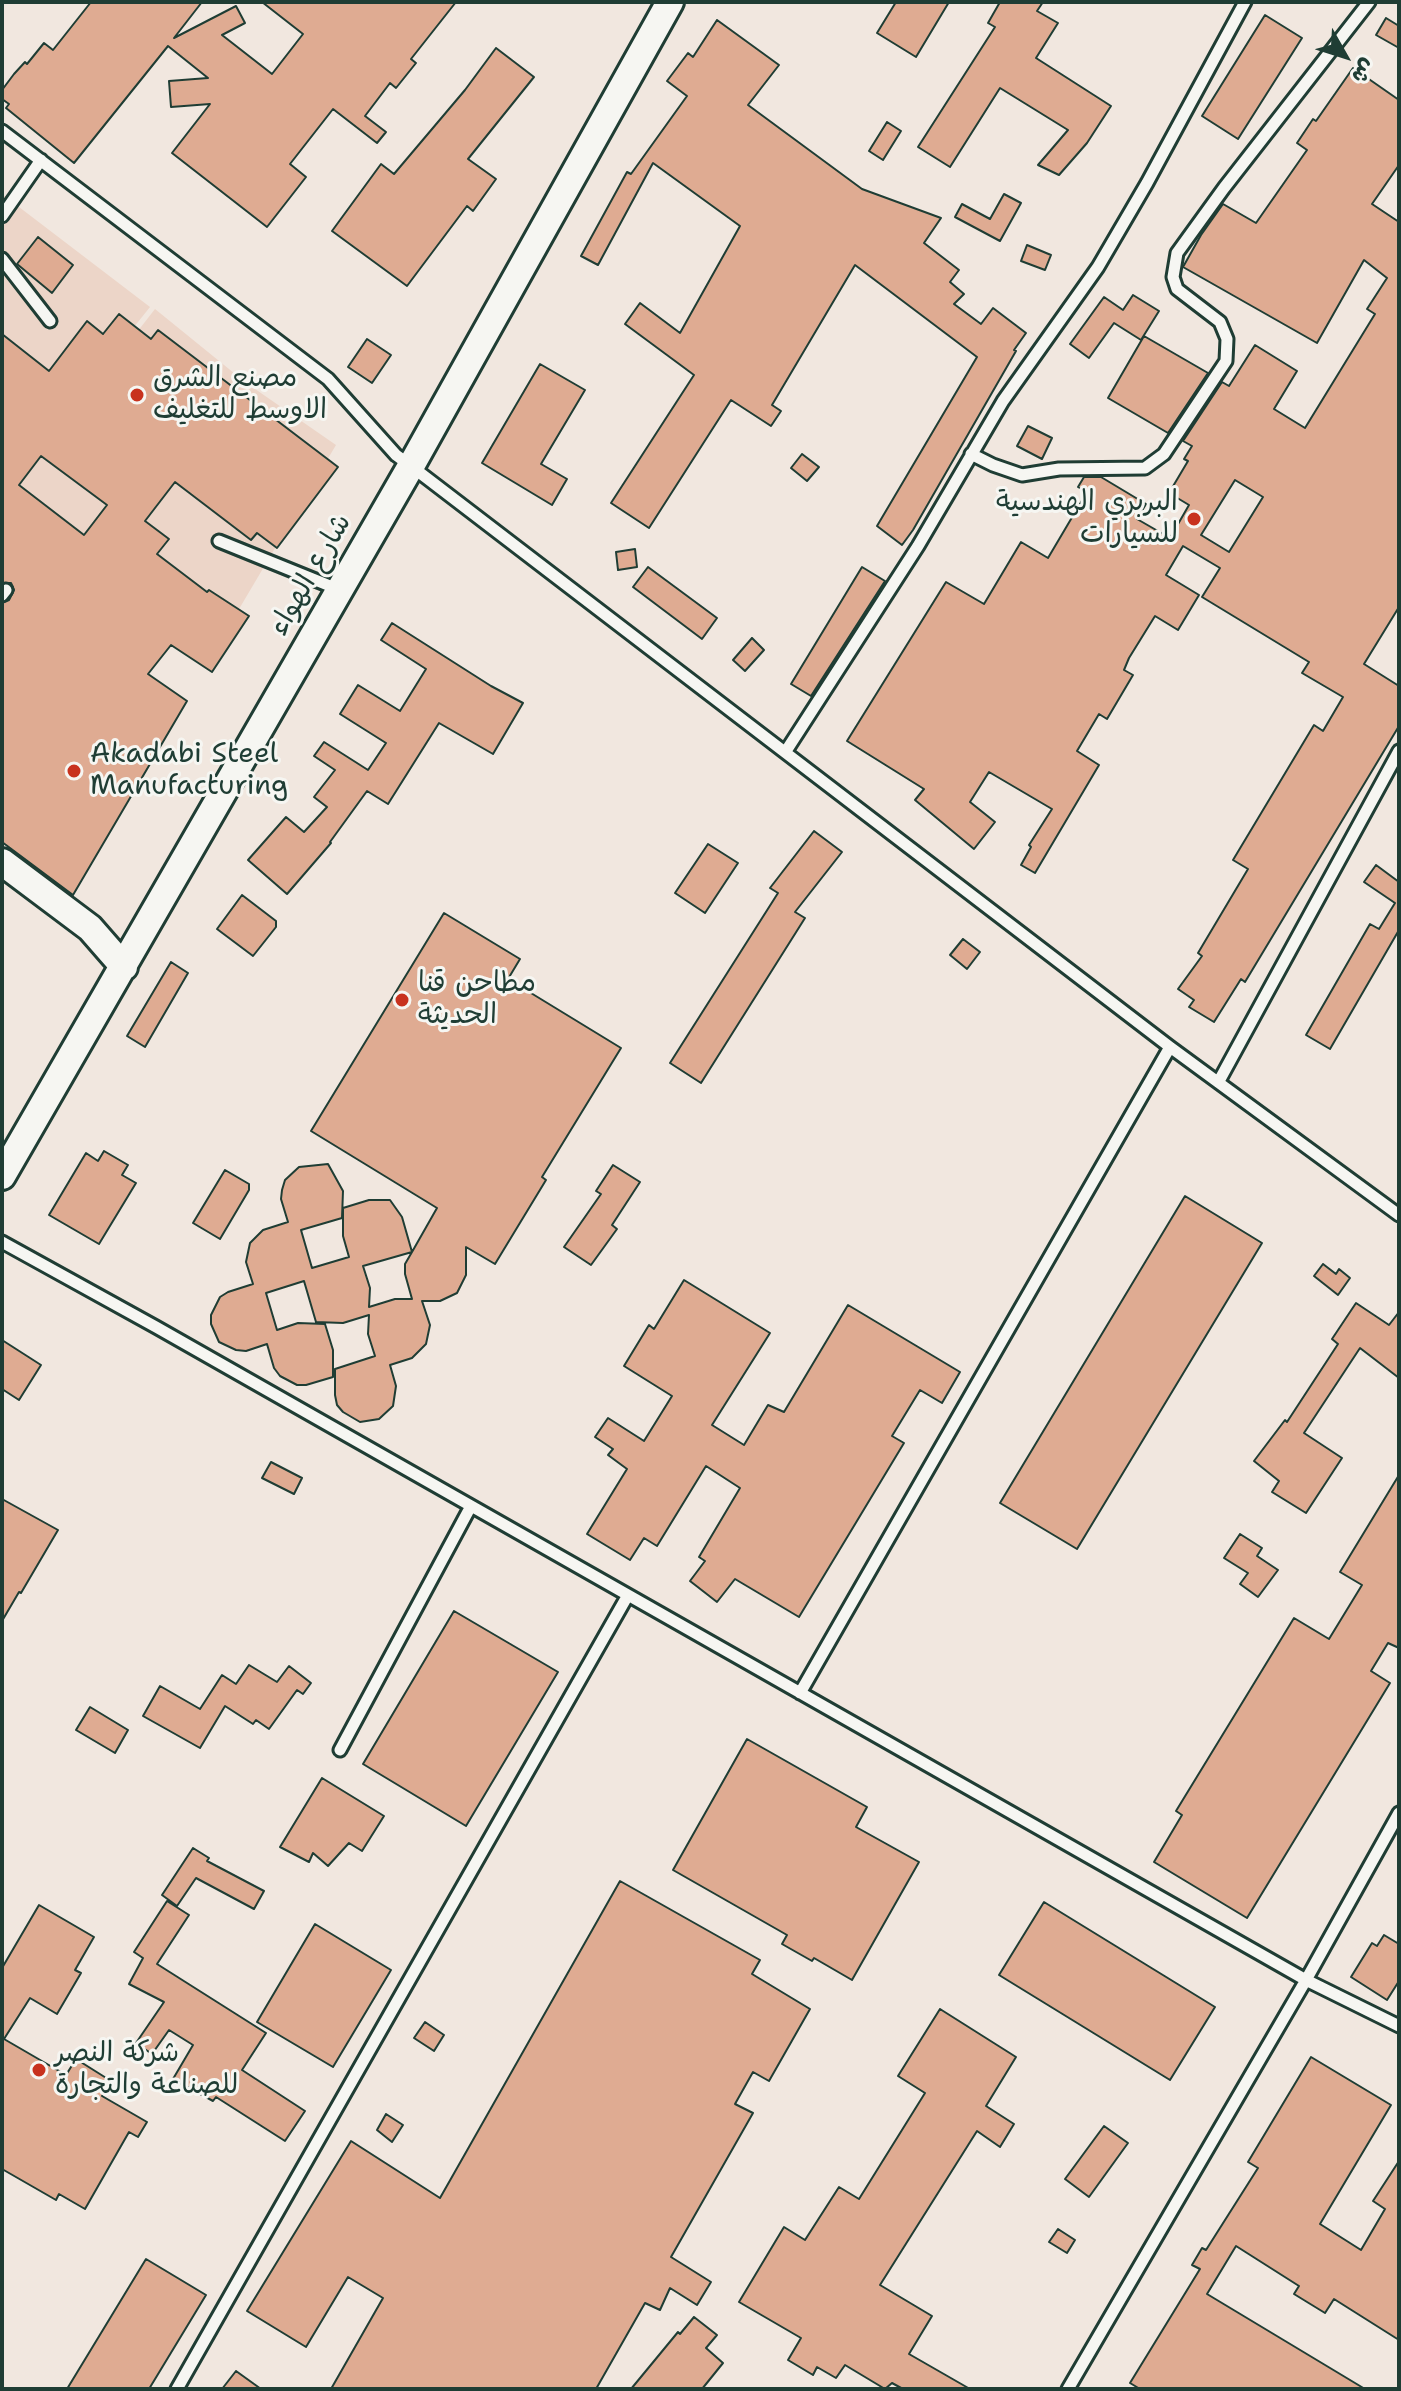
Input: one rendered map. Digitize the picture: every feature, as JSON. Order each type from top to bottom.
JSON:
[{"type":"street","name":"شارع الهواء","points":[[2,1176],[411,466],[670,2]]},
{"type":"street","points":[[2,862],[90,928],[124,967]]},
{"type":"lane","points":[[786,751],[918,546],[1003,401],[1098,267],[1245,2]]},
{"type":"lane","points":[[971,454],[1022,475],[1059,469],[1145,468],[1164,454],[1226,361],[1227,339],[1220,322],[1177,289],[1173,277],[1177,253],[1369,2]]},
{"type":"lane","points":[[2,131],[328,379],[396,455],[1170,1047],[1399,1215]]},
{"type":"lane","points":[[2,216],[41,160]]},
{"type":"lane","points":[[2,259],[50,321]]},
{"type":"lane","points":[[219,541],[340,590]]},
{"type":"lane","points":[[1219,1081],[1399,751]]},
{"type":"lane","points":[[800,1693],[1170,1047]]},
{"type":"lane","points":[[2,1242],[1306,1980],[1399,2026]]},
{"type":"lane","points":[[340,1750],[471,1506]]},
{"type":"lane","points":[[177,2389],[628,1595]]},
{"type":"lane","points":[[1068,2389],[1306,1980],[1399,1813]]},
{"type":"shaded area","points":[[2,194],[150,307],[2,492]]},
{"type":"shaded area","points":[[155,309],[245,382],[336,445],[213,653],[4,503]]},
{"type":"building","points":[[91,2],[202,2],[174,38],[236,6],[245,23],[222,35],[272,74],[303,34],[262,2],[456,2],[411,59],[416,63],[396,88],[390,83],[365,116],[386,132],[377,143],[333,109],[290,164],[306,177],[267,227],[172,153],[210,104],[171,107],[169,81],[208,78],[168,46],[74,163],[6,108],[9,104],[2,99],[2,90],[14,74],[44,43],[53,50]]},
{"type":"building","points":[[896,2],[949,2],[916,57],[877,33]]},
{"type":"building","points":[[1000,2],[1043,2],[1037,11],[1058,23],[1036,58],[1111,106],[1087,143],[1059,175],[1038,165],[1068,130],[1000,88],[950,167],[918,147],[995,27],[988,23]]},
{"type":"building","points":[[1265,15],[1302,38],[1238,139],[1202,116]]},
{"type":"building","points":[[1386,18],[1399,26],[1399,48],[1376,35]]},
{"type":"building","points":[[717,20],[779,65],[748,105],[862,189],[941,218],[924,243],[959,270],[950,282],[964,294],[954,304],[981,324],[993,308],[1026,333],[902,545],[877,526],[977,357],[855,265],[772,405],[781,411],[771,426],[731,400],[649,528],[611,503],[694,375],[625,324],[640,303],[680,333],[740,226],[653,163],[598,265],[581,256],[627,172],[631,174],[687,96],[667,81],[688,53],[693,57]]},
{"type":"building","points":[[496,48],[534,77],[468,159],[496,179],[473,211],[467,206],[407,286],[332,231],[381,164],[394,174]]},
{"type":"building","points":[[1353,68],[1399,100],[1399,165],[1372,204],[1399,222],[1399,607],[1364,664],[1399,686],[1399,726],[1245,982],[1241,979],[1214,1022],[1189,1007],[1194,1000],[1178,989],[1202,956],[1198,953],[1248,869],[1233,860],[1314,725],[1323,731],[1343,697],[1302,673],[1309,662],[1202,597],[1220,568],[1183,546],[1166,575],[1199,595],[1178,630],[1155,616],[1129,658],[1124,670],[1133,675],[1107,719],[1099,714],[1077,751],[1099,765],[1035,873],[1021,865],[1031,847],[1029,845],[1052,809],[989,772],[970,802],[995,822],[974,849],[915,800],[924,789],[847,741],[946,582],[984,604],[1021,542],[1048,558],[1087,492],[1078,487],[1084,477],[1101,477],[1146,504],[1137,519],[1170,538],[1189,505],[1169,493],[1188,461],[1184,459],[1192,446],[1183,441],[1222,382],[1229,386],[1255,345],[1297,371],[1274,409],[1305,428],[1375,314],[1367,309],[1387,278],[1364,260],[1317,343],[1183,267],[1223,204],[1256,223],[1307,150],[1297,143],[1313,119],[1316,121]],"holes":[[[1235,480],[1263,497],[1229,552],[1201,535]]]},
{"type":"building","points":[[887,122],[901,131],[883,160],[869,151]]},
{"type":"building","points":[[1004,194],[1021,203],[1000,241],[955,217],[962,204],[990,219]]},
{"type":"building","points":[[38,237],[73,265],[52,293],[17,264]]},
{"type":"building","points":[[1027,245],[1051,255],[1045,270],[1021,261]]},
{"type":"building","points":[[1133,295],[1159,311],[1141,340],[1114,323],[1089,358],[1070,344],[1104,297],[1123,310]]},
{"type":"building","points":[[119,314],[151,339],[158,330],[338,467],[277,548],[257,533],[251,540],[175,482],[145,521],[169,539],[157,554],[207,592],[209,590],[249,616],[212,672],[171,645],[148,674],[187,701],[73,895],[2,842],[2,603],[9,600],[14,590],[11,583],[2,583],[2,334],[49,371],[87,321],[103,334]],"holes":[[[41,456],[107,505],[84,535],[19,485]]]},
{"type":"building","points":[[1144,336],[1208,373],[1168,433],[1108,398]]},
{"type":"building","points":[[367,339],[391,355],[372,383],[348,367]]},
{"type":"building","points":[[540,364],[585,390],[541,464],[567,479],[552,505],[482,463]]},
{"type":"building","points":[[1028,426],[1052,438],[1042,459],[1017,446]]},
{"type":"building","points":[[802,454],[819,467],[807,481],[791,468]]},
{"type":"building","points":[[635,549],[637,567],[618,570],[616,552]]},
{"type":"building","points":[[648,567],[717,618],[702,639],[633,587]]},
{"type":"building","points":[[862,567],[885,581],[811,696],[791,684]]},
{"type":"building","points":[[392,623],[523,703],[493,754],[439,723],[388,804],[367,791],[331,843],[287,894],[248,860],[286,817],[304,832],[327,807],[314,797],[335,770],[314,756],[324,742],[368,770],[386,743],[340,714],[358,685],[400,711],[426,669],[381,640]]},
{"type":"building","points":[[752,638],[764,650],[745,671],[733,660]]},
{"type":"building","points":[[814,831],[842,852],[795,912],[805,918],[701,1083],[670,1063],[778,893],[770,888]]},
{"type":"building","points":[[708,844],[738,863],[705,913],[675,893]]},
{"type":"building","points":[[1376,865],[1399,882],[1399,930],[1330,1049],[1306,1035],[1370,924],[1379,929],[1395,903],[1364,882]]},
{"type":"building","points":[[242,895],[276,921],[276,927],[253,956],[217,929]]},
{"type":"building","points":[[444,913],[520,959],[508,979],[621,1048],[542,1177],[546,1180],[495,1264],[466,1247],[466,1275],[457,1293],[440,1301],[422,1301],[430,1325],[426,1344],[412,1358],[390,1365],[396,1386],[393,1406],[379,1419],[360,1422],[343,1412],[337,1405],[335,1395],[335,1369],[375,1356],[368,1334],[369,1315],[343,1323],[316,1322],[304,1281],[266,1293],[277,1330],[298,1323],[325,1324],[333,1350],[333,1377],[306,1385],[297,1385],[280,1376],[274,1368],[267,1344],[246,1351],[236,1350],[219,1342],[211,1324],[211,1315],[220,1297],[253,1284],[246,1262],[250,1243],[263,1230],[288,1222],[281,1199],[282,1190],[285,1180],[299,1167],[328,1164],[343,1191],[342,1218],[301,1230],[312,1268],[349,1257],[343,1236],[343,1208],[369,1200],[390,1200],[402,1217],[412,1252],[437,1208],[311,1131]],"holes":[[[412,1252],[405,1264],[412,1299],[395,1299],[369,1307],[370,1288],[363,1266]]]},
{"type":"building","points":[[963,939],[980,952],[967,969],[950,955]]},
{"type":"building","points":[[171,962],[188,973],[145,1047],[127,1036]]},
{"type":"building","points":[[104,1151],[128,1165],[122,1175],[136,1183],[99,1244],[49,1215],[86,1153],[98,1161]]},
{"type":"building","points":[[613,1165],[640,1182],[612,1225],[617,1229],[591,1265],[564,1247],[601,1194],[596,1191]]},
{"type":"building","points":[[225,1170],[249,1184],[249,1190],[220,1239],[193,1223]]},
{"type":"building","points":[[1185,1196],[1262,1243],[1077,1549],[1000,1503]]},
{"type":"building","points":[[1323,1264],[1336,1274],[1339,1269],[1350,1278],[1338,1295],[1314,1276]]},
{"type":"building","points":[[684,1280],[770,1333],[712,1425],[744,1445],[768,1405],[784,1412],[848,1305],[960,1372],[942,1403],[920,1390],[892,1436],[904,1443],[799,1617],[735,1579],[717,1602],[690,1581],[705,1561],[699,1557],[740,1488],[706,1466],[657,1546],[644,1538],[630,1560],[587,1534],[627,1469],[608,1455],[613,1449],[595,1437],[608,1418],[644,1441],[672,1396],[624,1366],[649,1325],[654,1329]]},
{"type":"building","points":[[1356,1303],[1389,1325],[1399,1312],[1399,1378],[1360,1348],[1304,1433],[1342,1458],[1306,1513],[1272,1492],[1279,1481],[1254,1461],[1285,1420],[1287,1422],[1338,1344],[1332,1339]]},
{"type":"building","points":[[2,1340],[41,1365],[19,1400],[2,1389]]},
{"type":"building","points":[[271,1462],[302,1478],[294,1494],[262,1478]]},
{"type":"building","points":[[1399,1475],[1399,1648],[1388,1643],[1371,1671],[1390,1683],[1247,1918],[1154,1862],[1182,1815],[1176,1811],[1294,1618],[1329,1639],[1362,1585],[1340,1572]]},
{"type":"building","points":[[2,1499],[58,1530],[2,1621]]},
{"type":"building","points":[[1240,1534],[1262,1548],[1257,1556],[1278,1570],[1258,1597],[1240,1584],[1248,1573],[1224,1558]]},
{"type":"building","points":[[454,1611],[558,1672],[466,1826],[363,1764]]},
{"type":"building","points":[[249,1665],[277,1682],[289,1666],[311,1683],[303,1694],[297,1690],[269,1729],[256,1720],[253,1724],[225,1706],[200,1748],[143,1716],[160,1686],[200,1709],[222,1675],[236,1684]]},
{"type":"building","points":[[90,1707],[128,1730],[115,1753],[76,1730]]},
{"type":"building","points":[[747,1739],[867,1807],[856,1827],[919,1862],[852,1980],[782,1944],[787,1935],[673,1870]]},
{"type":"building","points":[[322,1778],[384,1816],[362,1851],[349,1843],[328,1866],[313,1853],[309,1862],[280,1847]]},
{"type":"building","points":[[193,1848],[209,1858],[207,1861],[264,1891],[254,1909],[196,1878],[177,1906],[162,1895]]},
{"type":"building","points":[[620,1881],[760,1960],[752,1974],[810,2009],[769,2081],[753,2072],[735,2104],[753,2113],[671,2257],[711,2282],[697,2305],[670,2288],[660,2310],[645,2303],[596,2389],[331,2389],[383,2298],[348,2277],[306,2347],[247,2311],[351,2141],[440,2198]]},
{"type":"building","points":[[167,1901],[189,1915],[157,1964],[266,2033],[242,2070],[305,2111],[285,2141],[216,2097],[213,2101],[173,2079],[193,2045],[169,2030],[152,2054],[136,2043],[164,2002],[129,1984],[143,1958],[134,1952]]},
{"type":"building","points":[[1044,1902],[1215,2007],[1170,2080],[999,1975]]},
{"type":"building","points":[[39,1905],[94,1937],[75,1970],[81,1973],[57,2014],[30,1998],[4,2039],[66,2075],[76,2059],[111,2081],[102,2096],[147,2122],[138,2137],[129,2132],[85,2209],[59,2194],[56,2200],[2,2169],[2,1968]]},
{"type":"building","points":[[315,1924],[391,1970],[333,2067],[257,2022]]},
{"type":"building","points":[[1384,1935],[1399,1944],[1399,1981],[1387,2000],[1351,1977],[1372,1943],[1377,1946]]},
{"type":"building","points":[[940,2009],[1016,2057],[986,2106],[1014,2124],[1000,2147],[977,2131],[880,2285],[932,2316],[909,2354],[970,2389],[903,2389],[892,2383],[885,2389],[845,2365],[836,2378],[817,2367],[813,2375],[788,2360],[801,2338],[739,2302],[784,2227],[805,2240],[839,2187],[859,2199],[925,2093],[898,2076]]},
{"type":"building","points":[[425,2022],[444,2035],[434,2051],[414,2038]]},
{"type":"building","points":[[1311,2057],[1391,2105],[1320,2224],[1361,2250],[1385,2209],[1373,2201],[1399,2161],[1399,2340],[1334,2299],[1325,2313],[1294,2294],[1299,2286],[1236,2246],[1207,2294],[1365,2389],[1140,2389],[1130,2383],[1200,2269],[1192,2265],[1202,2248],[1206,2250],[1258,2168],[1248,2162]]},
{"type":"building","points":[[386,2114],[403,2125],[392,2142],[377,2130]]},
{"type":"building","points":[[1104,2126],[1128,2143],[1089,2197],[1065,2179]]},
{"type":"building","points":[[1058,2229],[1075,2240],[1067,2253],[1049,2242]]},
{"type":"building","points":[[146,2259],[206,2295],[149,2389],[67,2389]]},
{"type":"building","points":[[694,2317],[717,2335],[706,2348],[723,2363],[702,2389],[631,2389],[678,2332],[680,2334]]},
{"type":"building","points":[[236,2371],[261,2389],[222,2389]]},
{"type":"place","name":"مصنع الشرق الاوسط للتغليف","points":[[137,395]]},
{"type":"place","name":"البربري الهندسية للسيارات","points":[[1194,519]]},
{"type":"place","name":"Akadabi Steel Manufacturing","points":[[74,771]]},
{"type":"place","name":"مطاحن قنا الحديثة","points":[[402,1000]]},
{"type":"place","name":"شركة النصر للصناعة والتجارة","points":[[39,2070]]}]
